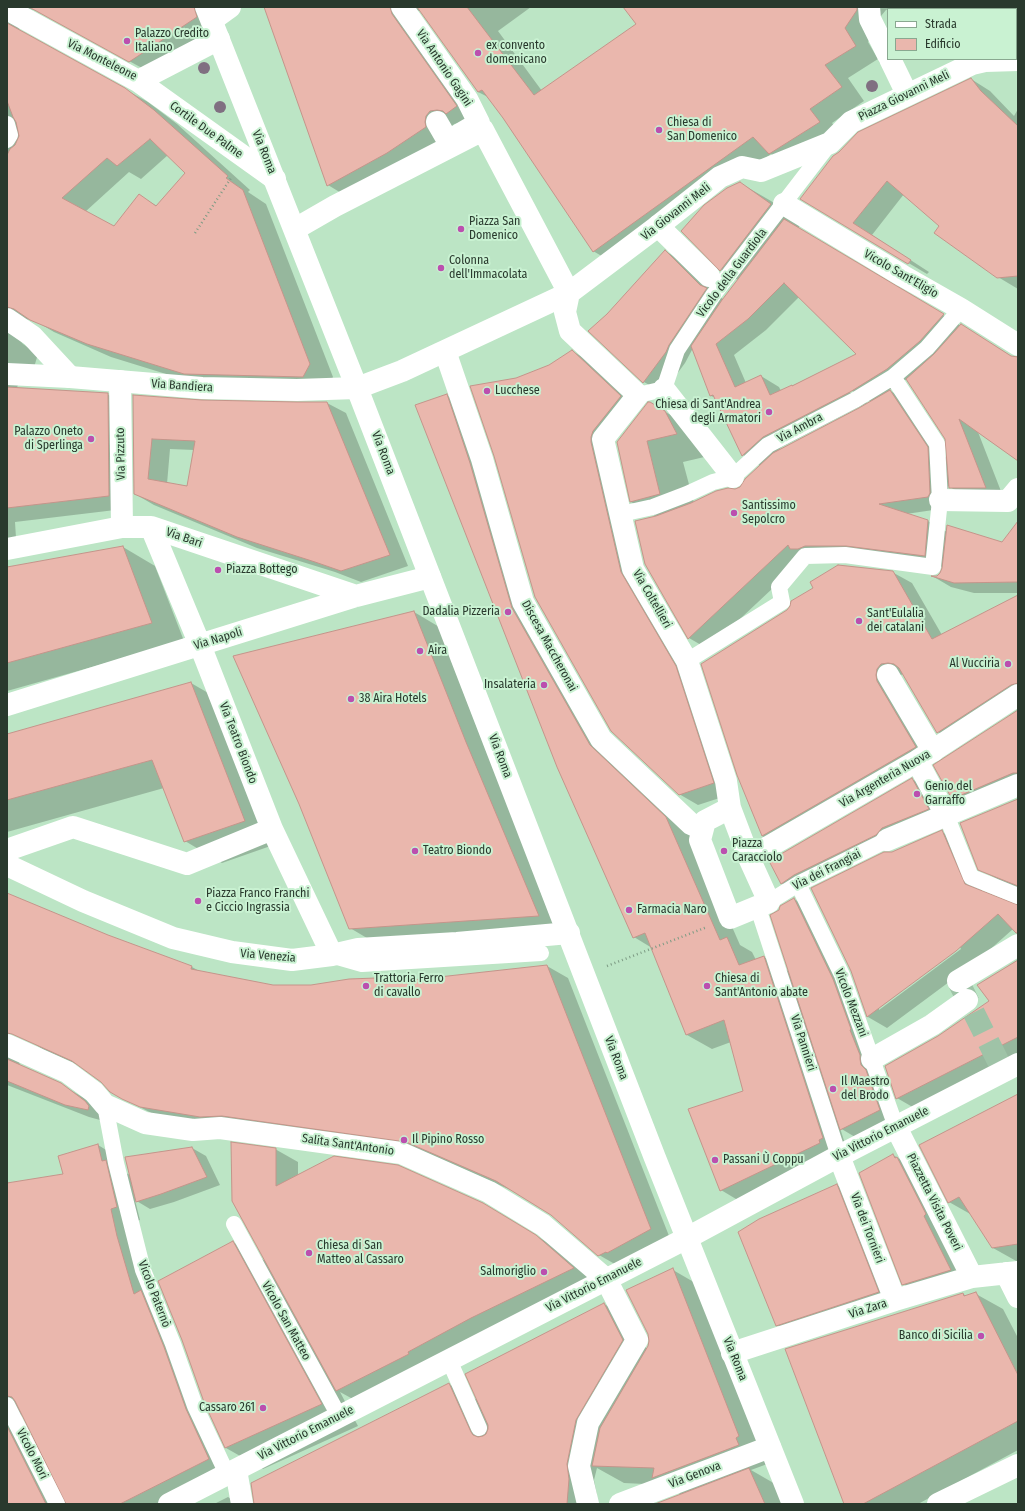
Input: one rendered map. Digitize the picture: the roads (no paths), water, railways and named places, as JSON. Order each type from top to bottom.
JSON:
[{"type":"street","name":"Via Monteleone","points":[[7,9],[138,81],[230,7]]},
{"type":"street","name":"Via Antonio Gagini","points":[[402,7],[467,99],[481,126]]},
{"type":"street","points":[[869,7],[870,20],[887,53]]},
{"type":"street","name":"Via Roma","points":[[212,22],[295,229],[584,975],[732,1353],[793,1504]]},
{"type":"street","points":[[891,60],[908,94]]},
{"type":"street","name":"Piazza Giovanni Meli","points":[[830,143],[851,122],[972,64],[985,61],[1018,60]]},
{"type":"street","name":"Cortile Due Palme","points":[[138,81],[275,179]]},
{"type":"street","points":[[437,122],[448,141],[481,126]]},
{"type":"street","points":[[295,229],[481,126]]},
{"type":"street","points":[[481,126],[569,293],[565,312],[570,331],[638,395]]},
{"type":"street","name":"Via Giovanni Meli","points":[[569,293],[720,177],[742,167],[761,170],[830,143]]},
{"type":"street","name":"Vicolo Sant'Eligio","points":[[784,204],[903,276],[961,309],[1018,345]]},
{"type":"street","points":[[658,226],[709,276]]},
{"type":"street","points":[[357,388],[402,371],[569,293]]},
{"type":"street","points":[[7,319],[32,336],[70,377]]},
{"type":"street","name":"Discesa Maccheronai","points":[[445,351],[482,459],[523,602],[601,739],[691,824],[702,829]]},
{"type":"street","name":"Via Bandiera","points":[[7,374],[70,377],[202,388],[297,390],[357,388]]},
{"type":"street","name":"Via Pizzuto","points":[[120,381],[122,527]]},
{"type":"street","points":[[664,389],[733,477]]},
{"type":"street","name":"Via Coltellieri","points":[[638,395],[603,439],[633,569],[687,661],[726,781],[730,808]]},
{"type":"street","points":[[940,500],[1008,501],[1018,489]]},
{"type":"street","name":"Via Bari","points":[[7,549],[122,527],[151,527],[356,596]]},
{"type":"street","name":"Via Teatro Biondo","points":[[151,527],[200,645],[272,829],[332,955]]},
{"type":"street","name":"Via Napoli","points":[[7,705],[356,596],[430,577]]},
{"type":"street","points":[[888,675],[925,756],[946,815]]},
{"type":"street","name":"Via Argenteria Nuova","points":[[749,858],[925,756],[1018,695]]},
{"type":"street","points":[[887,840],[1018,785]]},
{"type":"street","points":[[730,808],[749,858],[763,905],[730,918],[700,840],[702,829],[705,821],[730,808]]},
{"type":"street","points":[[7,850],[73,827],[187,864],[272,829]]},
{"type":"street","name":"Via Venezia","points":[[7,865],[82,901],[173,938],[232,952],[292,960],[332,955],[358,949],[457,943],[569,933]]},
{"type":"street","points":[[958,980],[1018,945]]},
{"type":"street","points":[[872,1059],[932,1025],[968,1000]]},
{"type":"street","points":[[7,1045],[67,1072],[94,1092],[105,1105]]},
{"type":"street","name":"Via Vittorio Emanuele","points":[[169,1504],[687,1238],[846,1152],[1018,1064]]},
{"type":"street","name":"Salita Sant'Antonio","points":[[105,1105],[145,1123],[193,1130],[220,1128],[401,1153],[489,1192],[543,1225],[606,1279]]},
{"type":"street","name":"Piazzetta Visita Poveri","points":[[896,1127],[972,1277]]},
{"type":"street","name":"Via dei Tornieri","points":[[846,1152],[895,1300]]},
{"type":"street","points":[[1012,1273],[1018,1297]]},
{"type":"street","name":"Via Zara","points":[[732,1353],[895,1300],[972,1277],[1012,1273]]},
{"type":"street","points":[[588,1504],[578,1466],[588,1423],[637,1340],[606,1279]]},
{"type":"street","name":"Via Genova","points":[[620,1504],[770,1447]]},
{"type":"street","points":[[938,1504],[1018,1465]]},
{"type":"street","points":[[231,1472],[242,1504]]},
{"type":"lane","points":[[7,124],[10,134],[7,140]]},
{"type":"lane","name":"Vicolo della Guardiola","points":[[664,389],[677,350],[714,294],[830,143]]},
{"type":"lane","name":"Via Ambra","points":[[621,514],[653,507],[713,482],[733,477],[768,445],[855,400],[893,377],[927,348],[961,309]]},
{"type":"lane","points":[[687,661],[782,602],[779,587],[805,556],[845,555],[933,567],[940,500],[937,444],[893,377]]},
{"type":"lane","points":[[638,395],[664,389]]},
{"type":"lane","points":[[946,815],[971,877],[1018,896]]},
{"type":"lane","name":"Via dei Frangiai","points":[[763,905],[798,884],[887,840]]},
{"type":"lane","name":"Vicolo Mezzani","points":[[798,884],[842,975],[896,1127]]},
{"type":"lane","name":"Via Pannieri","points":[[763,905],[846,1152]]},
{"type":"lane","points":[[332,955],[362,964],[541,953]]},
{"type":"lane","name":"Vicolo Paternò","points":[[105,1105],[116,1163],[143,1270],[174,1344],[195,1406],[231,1472]]},
{"type":"lane","name":"Vicolo San Matteo","points":[[234,1224],[339,1416]]},
{"type":"lane","points":[[449,1360],[479,1428]]},
{"type":"lane","name":"Vicolo Mori","points":[[7,1405],[57,1504]]},
{"type":"tunnel","points":[[959,983],[1003,1071]]},
{"type":"place","name":"Palazzo Credito Italiano","points":[[127,41]]},
{"type":"place","name":"ex convento domenicano","points":[[478,53]]},
{"type":"place","name":"Chiesa di San Domenico","points":[[659,130]]},
{"type":"place","name":"Piazza San Domenico","points":[[461,229]]},
{"type":"place","name":"Colonna dell'Immacolata","points":[[441,268]]},
{"type":"place","name":"Lucchese","points":[[487,391]]},
{"type":"place","name":"Chiesa di Sant'Andrea degli Armatori","points":[[769,412]]},
{"type":"place","name":"Palazzo Oneto di Sperlinga","points":[[91,439]]},
{"type":"place","name":"Santissimo Sepolcro","points":[[734,513]]},
{"type":"place","name":"Piazza Bottego","points":[[218,570]]},
{"type":"place","name":"Dadalia Pizzeria","points":[[508,612]]},
{"type":"place","name":"Sant'Eulalia dei catalani","points":[[859,621]]},
{"type":"place","name":"Aira","points":[[420,651]]},
{"type":"place","name":"Al Vucciria","points":[[1008,664]]},
{"type":"place","name":"Insalateria","points":[[544,685]]},
{"type":"place","name":"38 Aira Hotels","points":[[351,699]]},
{"type":"place","name":"Genio del Garraffo","points":[[917,794]]},
{"type":"place","name":"Teatro Biondo","points":[[415,851]]},
{"type":"place","name":"Piazza Caracciolo","points":[[724,851]]},
{"type":"place","name":"Piazza Franco Franchi e Ciccio Ingrassia","points":[[198,901]]},
{"type":"place","name":"Farmacia Naro","points":[[629,910]]},
{"type":"place","name":"Trattoria Ferro di cavallo","points":[[366,986]]},
{"type":"place","name":"Chiesa di Sant'Antonio abate","points":[[707,986]]},
{"type":"place","name":"Il Maestro del Brodo","points":[[833,1089]]},
{"type":"place","name":"Il Pipino Rosso","points":[[404,1140]]},
{"type":"place","name":"Passani Ù Coppu","points":[[715,1160]]},
{"type":"place","name":"Chiesa di San Matteo al Cassaro","points":[[309,1253]]},
{"type":"place","name":"Salmoriglio","points":[[544,1272]]},
{"type":"place","name":"Banco di Sicilia","points":[[981,1336]]},
{"type":"place","name":"Cassaro 261","points":[[263,1408]]}]
